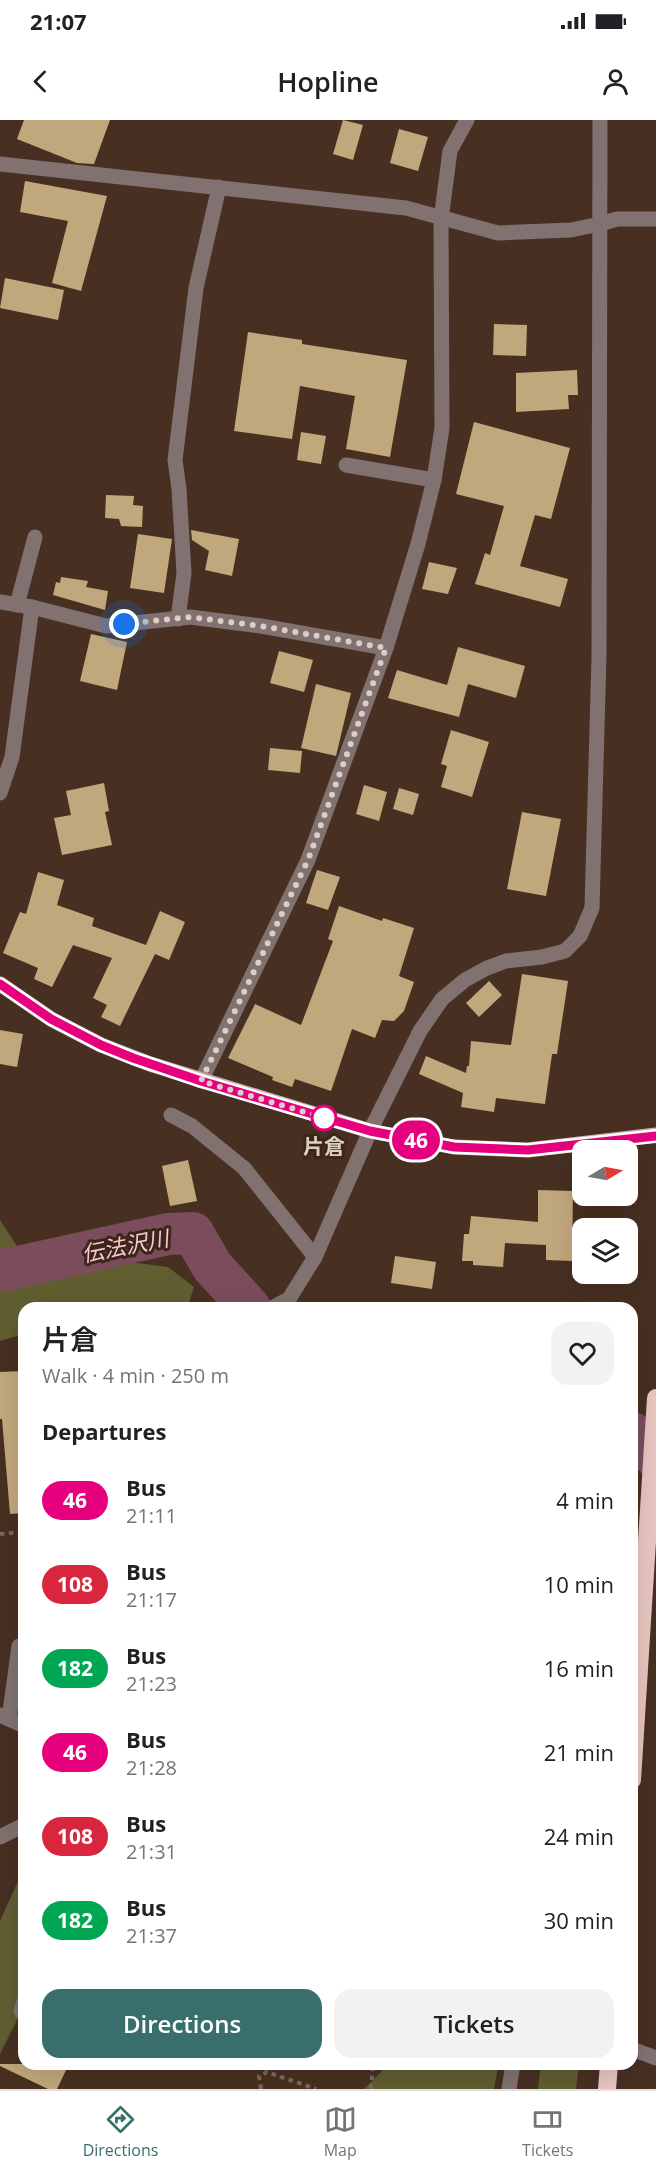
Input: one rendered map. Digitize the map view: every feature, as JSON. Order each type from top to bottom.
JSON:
[{"type":"highway","points":[[638,1682],[656,1398]]},
{"type":"highway","points":[[607,2089],[609,2070]]},
{"type":"main road","points":[[0,984],[51,1019],[101,1045],[201,1081],[370,1131],[454,1147],[528,1150],[656,1136]]},
{"type":"street","points":[[201,1081],[308,860],[386,648],[418,544],[434,480],[442,428],[441,219],[450,151],[467,120]]},
{"type":"street","points":[[283,1302],[289,1299],[315,1257],[370,1131],[420,1030],[442,999],[465,980],[487,968],[506,961],[542,957],[565,951],[580,936],[592,908],[599,656],[600,120]]},
{"type":"street","points":[[0,164],[406,208],[498,233],[541,232],[600,224],[617,219],[656,219]]},
{"type":"street","points":[[178,619],[184,573],[175,460],[196,288],[219,187]]},
{"type":"street","points":[[346,465],[434,480]]},
{"type":"street","points":[[0,793],[12,757],[24,606],[35,537]]},
{"type":"street","points":[[0,602],[106,626],[190,617],[261,626],[386,648]]},
{"type":"street","points":[[171,1115],[192,1126],[244,1168],[315,1257]]},
{"type":"street","points":[[18,1651],[4,1717],[18,1723]]},
{"type":"street","points":[[0,1837],[18,1828]]},
{"type":"street","points":[[638,2051],[656,2058]]},
{"type":"street","points":[[509,2089],[512,2070]]},
{"type":"path","points":[[0,1534],[18,1532]]},
{"type":"path","points":[[371,2089],[373,2070]]},
{"type":"path","points":[[261,2089],[259,2076],[267,2072],[316,2089]]},
{"type":"shaded area","points":[[0,1220],[29,1265],[73,1255],[168,1267],[194,1287],[189,1302],[18,1302],[18,1336],[0,1341]]},
{"type":"shaded area","points":[[18,1881],[18,2018],[0,2054],[0,1921]]},
{"type":"shaded area","points":[[383,2070],[497,2070],[494,2089],[364,2089]]},
{"type":"shaded area","points":[[540,2070],[578,2070],[576,2089],[538,2089]]},
{"type":"building","points":[[24,120],[110,120],[94,164],[77,163],[17,139]]},
{"type":"building","points":[[343,120],[363,125],[353,160],[333,154]]},
{"type":"building","points":[[399,129],[428,137],[418,171],[390,163]]},
{"type":"building","points":[[25,181],[107,196],[81,291],[52,283],[68,221],[20,212]]},
{"type":"building","points":[[5,278],[64,290],[58,320],[0,308]]},
{"type":"building","points":[[494,324],[527,325],[526,356],[493,355]]},
{"type":"building","points":[[248,332],[302,340],[302,344],[407,360],[390,457],[346,449],[355,396],[300,386],[292,439],[234,431]]},
{"type":"building","points":[[577,370],[578,395],[568,395],[569,409],[516,412],[516,373]]},
{"type":"building","points":[[474,422],[570,448],[551,519],[535,515],[520,566],[568,579],[560,607],[475,584],[485,553],[490,555],[504,506],[456,494]]},
{"type":"building","points":[[301,432],[326,436],[321,464],[297,460]]},
{"type":"building","points":[[106,495],[134,496],[133,505],[143,506],[142,527],[121,526],[119,519],[105,518]]},
{"type":"building","points":[[191,530],[239,539],[232,576],[205,570],[209,551],[192,540]]},
{"type":"building","points":[[138,534],[172,539],[164,593],[130,588]]},
{"type":"building","points":[[429,562],[457,568],[448,594],[422,589]]},
{"type":"building","points":[[61,577],[88,581],[86,587],[108,591],[105,610],[53,595],[56,582],[60,583]]},
{"type":"building","points":[[91,634],[127,642],[117,690],[80,681]]},
{"type":"building","points":[[458,647],[525,666],[516,698],[468,684],[459,717],[388,698],[397,670],[447,685]]},
{"type":"building","points":[[279,651],[313,660],[304,692],[270,683]]},
{"type":"building","points":[[316,684],[351,693],[336,756],[301,748]]},
{"type":"building","points":[[451,730],[489,742],[472,797],[441,787],[447,766],[441,764]]},
{"type":"building","points":[[270,748],[302,751],[300,773],[268,770]]},
{"type":"building","points":[[104,783],[109,811],[105,812],[112,845],[62,855],[54,818],[71,815],[66,791]]},
{"type":"building","points":[[364,785],[387,792],[379,821],[356,814]]},
{"type":"building","points":[[399,788],[419,794],[413,815],[393,809]]},
{"type":"building","points":[[522,812],[561,819],[546,896],[507,889]]},
{"type":"building","points":[[317,870],[340,877],[328,910],[306,903]]},
{"type":"building","points":[[38,872],[64,880],[57,905],[94,918],[92,926],[146,945],[160,911],[185,922],[169,960],[155,954],[120,1026],[101,1017],[107,1005],[93,998],[112,958],[73,945],[52,987],[34,979],[38,968],[3,953],[20,912],[26,914]]},
{"type":"building","points":[[339,906],[382,921],[383,918],[414,928],[399,976],[414,982],[404,1011],[394,1021],[382,1020],[375,1038],[352,1029],[331,1091],[295,1079],[292,1087],[272,1080],[273,1077],[228,1058],[255,1004],[301,1025],[333,941],[328,939]]},
{"type":"building","points":[[522,974],[568,981],[557,1054],[552,1054],[545,1104],[496,1098],[494,1112],[461,1107],[463,1093],[419,1074],[426,1056],[466,1073],[467,1066],[469,1066],[471,1041],[511,1045]]},
{"type":"building","points":[[489,981],[502,995],[479,1017],[466,1003]]},
{"type":"building","points":[[0,1030],[23,1034],[17,1067],[0,1064]]},
{"type":"building","points":[[188,1160],[197,1201],[170,1206],[162,1166]]},
{"type":"building","points":[[538,1190],[572,1191],[572,1261],[546,1260],[546,1245],[505,1243],[503,1267],[473,1265],[473,1261],[462,1261],[464,1234],[469,1234],[471,1216],[538,1222]]},
{"type":"building","points":[[395,1256],[436,1262],[432,1289],[391,1283]]},
{"type":"building","points":[[18,1371],[18,1513],[10,1514],[2,1419],[0,1419],[0,1372]]},
{"type":"building","points":[[0,2064],[18,2064],[18,2070],[66,2070],[57,2089],[48,2089]]},
{"type":"waterway","name":"伝法沢川","points":[[0,1271],[168,1234],[193,1233],[212,1266],[245,1302]]},
{"type":"waterway","name":"伝法沢川","points":[[638,1439],[656,1458]]},
{"type":"bus line","name":"46","points":[[0,984],[51,1019],[101,1045],[133,1058],[201,1081],[370,1131],[454,1147],[528,1150],[656,1136]]},
{"type":"place","name":"片倉","points":[[324,1118]]},
{"type":"route","points":[[124,624],[190,617],[261,626],[386,648],[308,860],[201,1081],[328,1119],[324,1118]]}]
